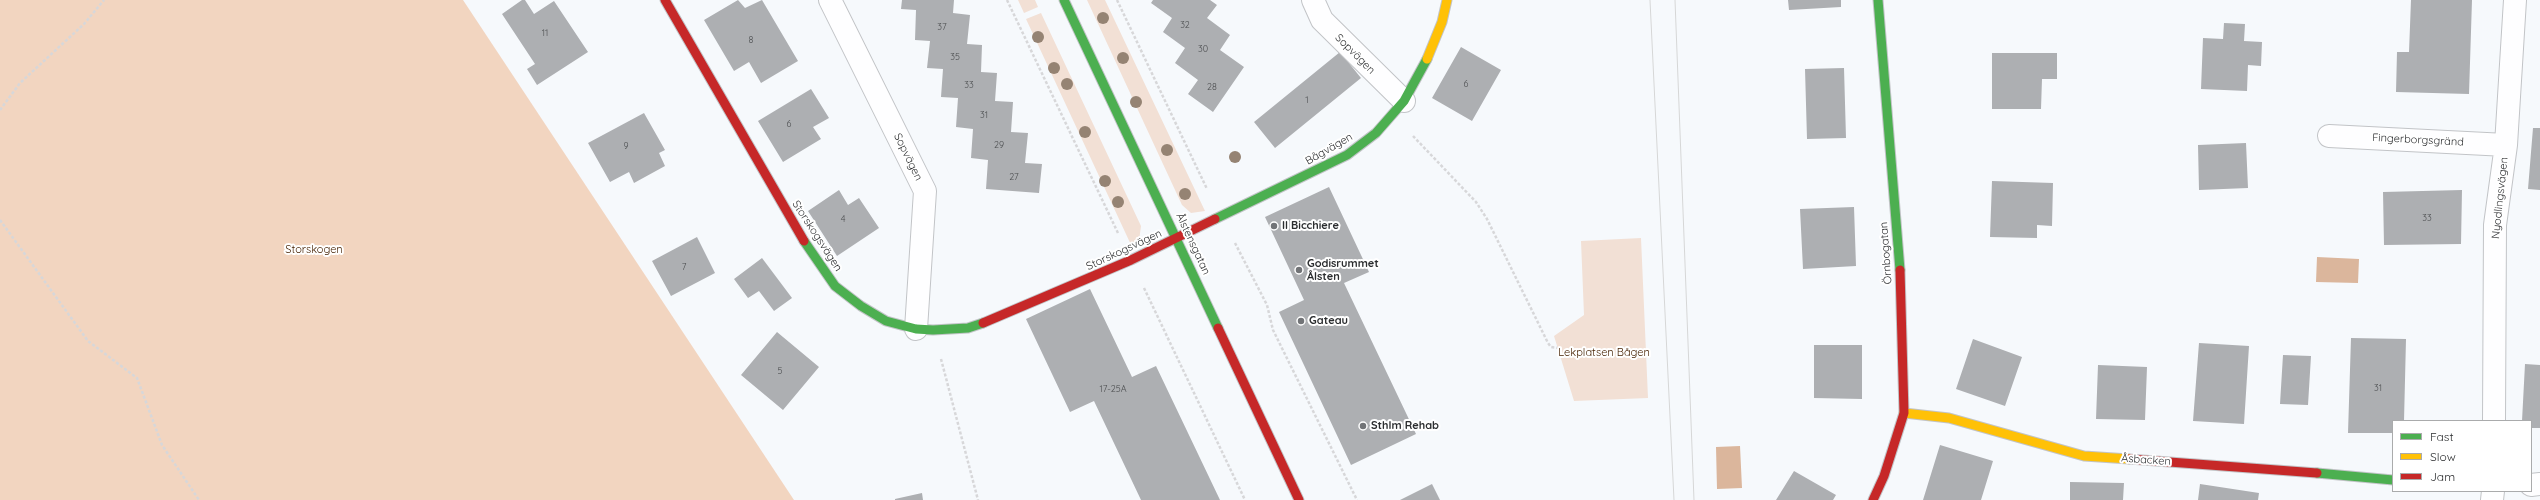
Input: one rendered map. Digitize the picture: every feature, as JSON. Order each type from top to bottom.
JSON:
[{"type":"street","name":"Storskogsvägen","points":[[665,0],[816,261],[835,286],[861,306],[886,321],[925,329],[968,328],[997,319],[1177,238]]},
{"type":"street","name":"Sopvägen","points":[[830,0],[925,191],[925,329]]},
{"type":"street","name":"Ålstensgatan","points":[[1064,0],[1299,500]]},
{"type":"street","name":"Sopvägen","points":[[1313,0],[1322,20],[1398,108]]},
{"type":"street","name":"Bågvägen","points":[[1177,238],[1347,155],[1376,133],[1398,108],[1424,65],[1439,29],[1447,0]]},
{"type":"street","name":"Örnbogatan","points":[[1873,500],[1884,476],[1904,413],[1902,380],[1902,301],[1878,0]]},
{"type":"street","name":"Nyodlingsvägen","points":[[2494,420],[2494,225],[2506,145],[2515,0]]},
{"type":"street","name":"Fingerborgsgränd","points":[[2329,136],[2506,145]]},
{"type":"street","name":"Åsbacken","points":[[1904,413],[1949,418],[2084,456],[2292,470],[2392,480]]},
{"type":"path","points":[[0,110],[20,83],[84,24],[104,0]]},
{"type":"path","points":[[1117,0],[1221,217],[1254,277],[1267,305],[1273,330],[1357,500]]},
{"type":"path","points":[[1398,108],[1451,174],[1476,202],[1487,219],[1548,343],[1552,347],[1558,348]]},
{"type":"path","points":[[0,220],[88,341],[137,378],[162,445],[199,500]]},
{"type":"path","points":[[925,329],[978,500]]},
{"type":"green space","name":"Storskogen","points":[[0,0],[463,0],[794,500],[0,500]]},
{"type":"green space","points":[[1018,0],[1035,0],[1038,7],[1024,13]]},
{"type":"green space","points":[[1087,0],[1105,0],[1205,211],[1191,213],[1182,205]]},
{"type":"green space","points":[[1041,13],[1141,226],[1139,241],[1132,247],[1026,19]]},
{"type":"green space","name":"Lekplatsen Bågen","points":[[1641,238],[1648,398],[1574,401],[1554,336],[1584,315],[1581,241]]},
{"type":"shaded area","points":[[2317,257],[2359,259],[2358,283],[2316,282]]},
{"type":"shaded area","points":[[1740,446],[1742,488],[1717,489],[1716,447]]},
{"type":"building","points":[[522,0],[525,0],[534,14],[554,1],[588,52],[537,85],[527,69],[535,64],[502,14]]},
{"type":"building","points":[[738,0],[745,8],[762,0],[798,61],[761,83],[749,62],[734,71],[704,20]]},
{"type":"building","points":[[902,0],[954,0],[953,13],[970,15],[967,44],[982,45],[981,72],[997,73],[995,101],[1013,102],[1011,132],[1028,133],[1025,163],[1042,164],[1039,193],[986,189],[988,160],[971,158],[973,129],[956,127],[958,98],[941,97],[943,69],[927,68],[930,41],[915,40],[916,10],[901,9]]},
{"type":"building","points":[[1153,0],[1210,0],[1217,5],[1207,18],[1230,35],[1220,50],[1244,67],[1213,112],[1188,94],[1198,80],[1175,63],[1185,48],[1163,32],[1172,18],[1151,3]]},
{"type":"building","points":[[1788,0],[1841,0],[1841,7],[1789,10]]},
{"type":"building","points":[[2411,0],[2472,0],[2469,94],[2396,92],[2397,52],[2409,52]]},
{"type":"building","points":[[2224,23],[2245,24],[2244,41],[2262,42],[2261,66],[2248,65],[2247,91],[2201,89],[2203,38],[2223,39]]},
{"type":"building","points":[[1461,47],[1501,70],[1472,121],[1432,98]]},
{"type":"building","points":[[1340,52],[1361,78],[1275,148],[1254,122]]},
{"type":"building","points":[[1992,53],[2057,53],[2057,79],[2042,79],[2041,109],[1992,109]]},
{"type":"building","points":[[1844,68],[1846,138],[1807,139],[1805,69]]},
{"type":"building","points":[[811,89],[829,118],[813,127],[821,139],[783,162],[758,121]]},
{"type":"building","points":[[644,113],[665,150],[659,153],[665,166],[634,183],[629,172],[610,182],[588,143]]},
{"type":"building","points":[[2533,128],[2540,128],[2540,190],[2528,189]]},
{"type":"building","points":[[2246,143],[2248,188],[2199,190],[2198,145]]},
{"type":"building","points":[[1992,181],[2053,183],[2052,226],[2037,225],[2037,238],[1990,237]]},
{"type":"building","points":[[1329,187],[1369,272],[1344,283],[1416,434],[1351,465],[1279,312],[1304,300],[1265,217]]},
{"type":"building","points":[[839,190],[848,205],[859,198],[879,228],[837,256],[808,211]]},
{"type":"building","points":[[2462,190],[2461,244],[2384,245],[2383,192]]},
{"type":"building","points":[[1854,207],[1856,266],[1803,269],[1800,209]]},
{"type":"building","points":[[697,237],[715,273],[671,296],[652,261]]},
{"type":"building","points":[[762,258],[792,298],[774,311],[759,291],[748,298],[734,279]]},
{"type":"building","points":[[1090,289],[1132,377],[1156,366],[1220,500],[1141,500],[1094,401],[1070,412],[1026,319]]},
{"type":"building","points":[[777,332],[819,367],[783,410],[741,375]]},
{"type":"building","points":[[2351,338],[2406,339],[2404,420],[2392,420],[2392,433],[2348,433]]},
{"type":"building","points":[[1973,339],[2022,357],[2005,406],[1956,389]]},
{"type":"building","points":[[2199,343],[2249,346],[2244,424],[2193,421]]},
{"type":"building","points":[[1814,345],[1862,345],[1862,399],[1814,398]]},
{"type":"building","points":[[2283,355],[2311,356],[2308,405],[2280,404]]},
{"type":"building","points":[[2525,364],[2540,365],[2540,428],[2532,428],[2532,420],[2522,420]]},
{"type":"building","points":[[2098,365],[2147,367],[2145,420],[2096,419]]},
{"type":"building","points":[[1940,445],[1993,461],[1981,500],[1923,500]]},
{"type":"building","points":[[1794,471],[1836,495],[1833,500],[1776,500]]},
{"type":"building","points":[[2070,482],[2124,483],[2123,500],[2070,500]]},
{"type":"building","points":[[1432,484],[1440,500],[1400,500]]},
{"type":"building","points":[[2200,484],[2259,493],[2258,500],[2198,500]]},
{"type":"building","points":[[922,493],[923,500],[895,500],[895,499]]},
{"type":"tram line","points":[[1650,0],[1674,500]]},
{"type":"tram line","points":[[1675,0],[1694,500]]},
{"type":"traffic: fast","points":[[1064,0],[1218,328]]},
{"type":"traffic: fast","points":[[1878,0],[1900,270]]},
{"type":"traffic: fast","points":[[1215,219],[1347,155],[1376,133],[1404,101],[1427,59]]},
{"type":"traffic: fast","points":[[804,241],[835,286],[861,306],[886,321],[916,329],[933,330],[968,328],[983,323]]},
{"type":"traffic: fast","points":[[2317,473],[2392,480]]},
{"type":"traffic: slow","points":[[1427,59],[1442,22],[1447,0]]},
{"type":"traffic: slow","points":[[1904,413],[1949,418],[2084,456],[2129,459]]},
{"type":"traffic: jam","points":[[665,0],[804,241]]},
{"type":"traffic: jam","points":[[983,323],[1131,260],[1215,219]]},
{"type":"traffic: jam","points":[[1873,500],[1884,476],[1904,413],[1900,270]]},
{"type":"traffic: jam","points":[[1218,328],[1299,500]]},
{"type":"traffic: jam","points":[[2129,459],[2317,473]]},
{"type":"place","name":"Il Bicchiere","points":[[1274,226]]},
{"type":"place","name":"Godisrummet Ålsten","points":[[1299,270]]},
{"type":"place","name":"Gateau","points":[[1301,321]]},
{"type":"place","name":"Sthlm Rehab","points":[[1363,426]]}]
